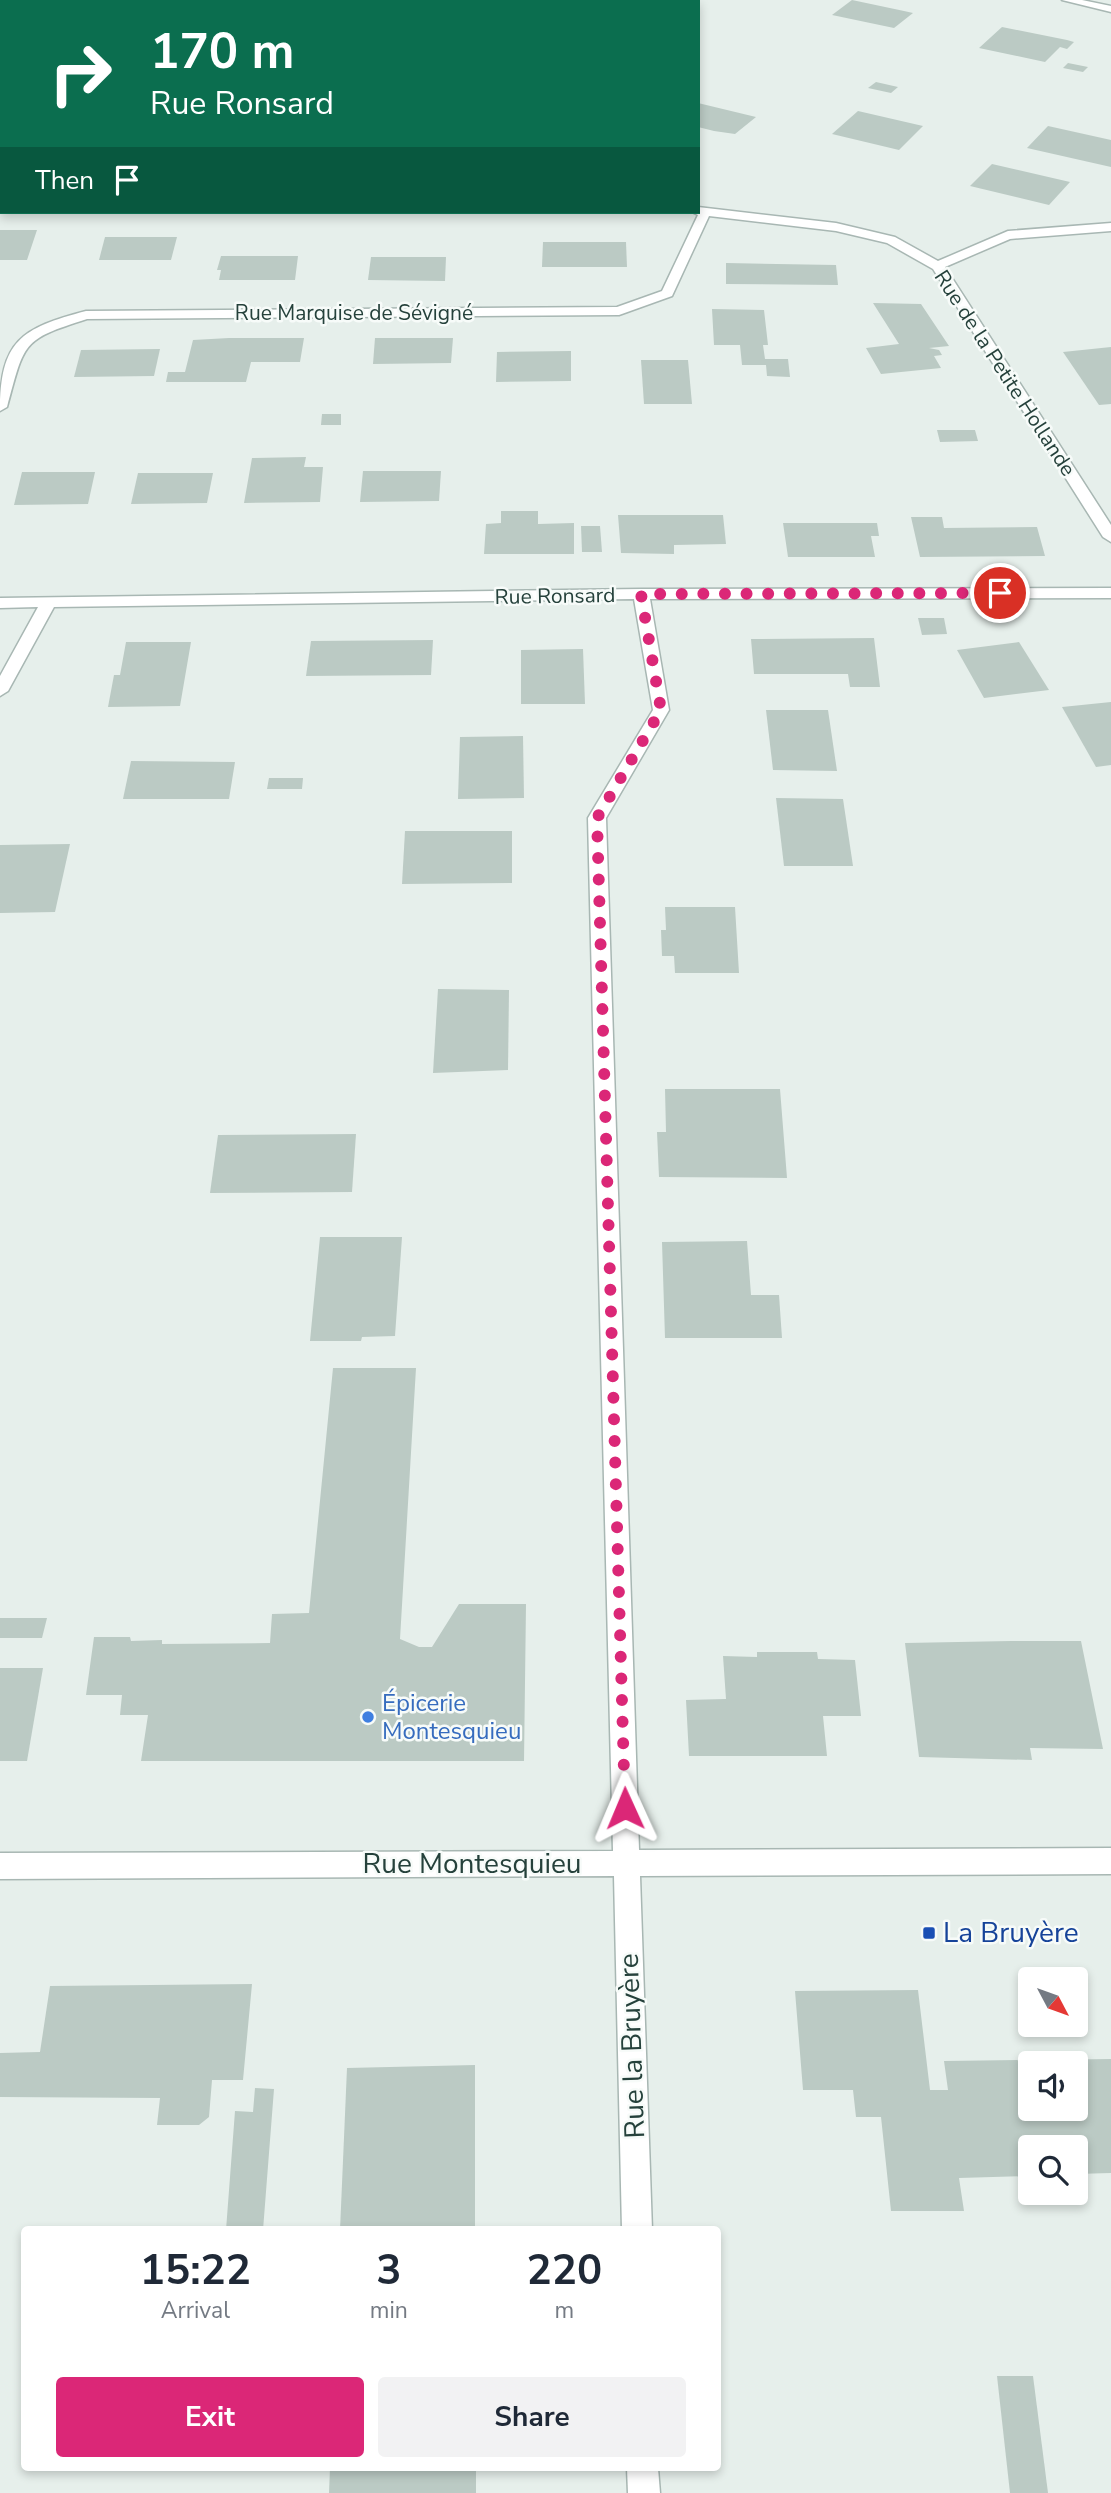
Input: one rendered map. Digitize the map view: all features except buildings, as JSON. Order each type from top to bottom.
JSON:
[{"type":"street","points":[[1067,0],[1111,9]]},
{"type":"street","name":"Rue de la Petite Hollande","points":[[702,211],[836,228],[891,240],[938,266],[1111,537]]},
{"type":"street","name":"Rue Marquise de Sévigné","points":[[0,407],[16,350],[39,330],[86,314],[619,311],[667,293],[702,211]]},
{"type":"street","points":[[938,266],[1007,235],[1111,227]]},
{"type":"street","name":"Rue Ronsard","points":[[0,603],[641,594],[1111,593]]},
{"type":"street","name":"Rue la Bruyère","points":[[637,2226],[597,818],[661,710],[641,594]]},
{"type":"street","points":[[0,691],[48,603]]},
{"type":"street","name":"Rue Montesquieu","points":[[0,1866],[1111,1861]]},
{"type":"street","points":[[643,2471],[644,2493]]},
{"type":"place","name":"Épicerie Montesquieu","points":[[368,1717]]},
{"type":"place","name":"La Bruyère","points":[[929,1933]]},
{"type":"route","points":[[625,1808],[597,818],[661,710],[641,594],[1000,593]]}]
